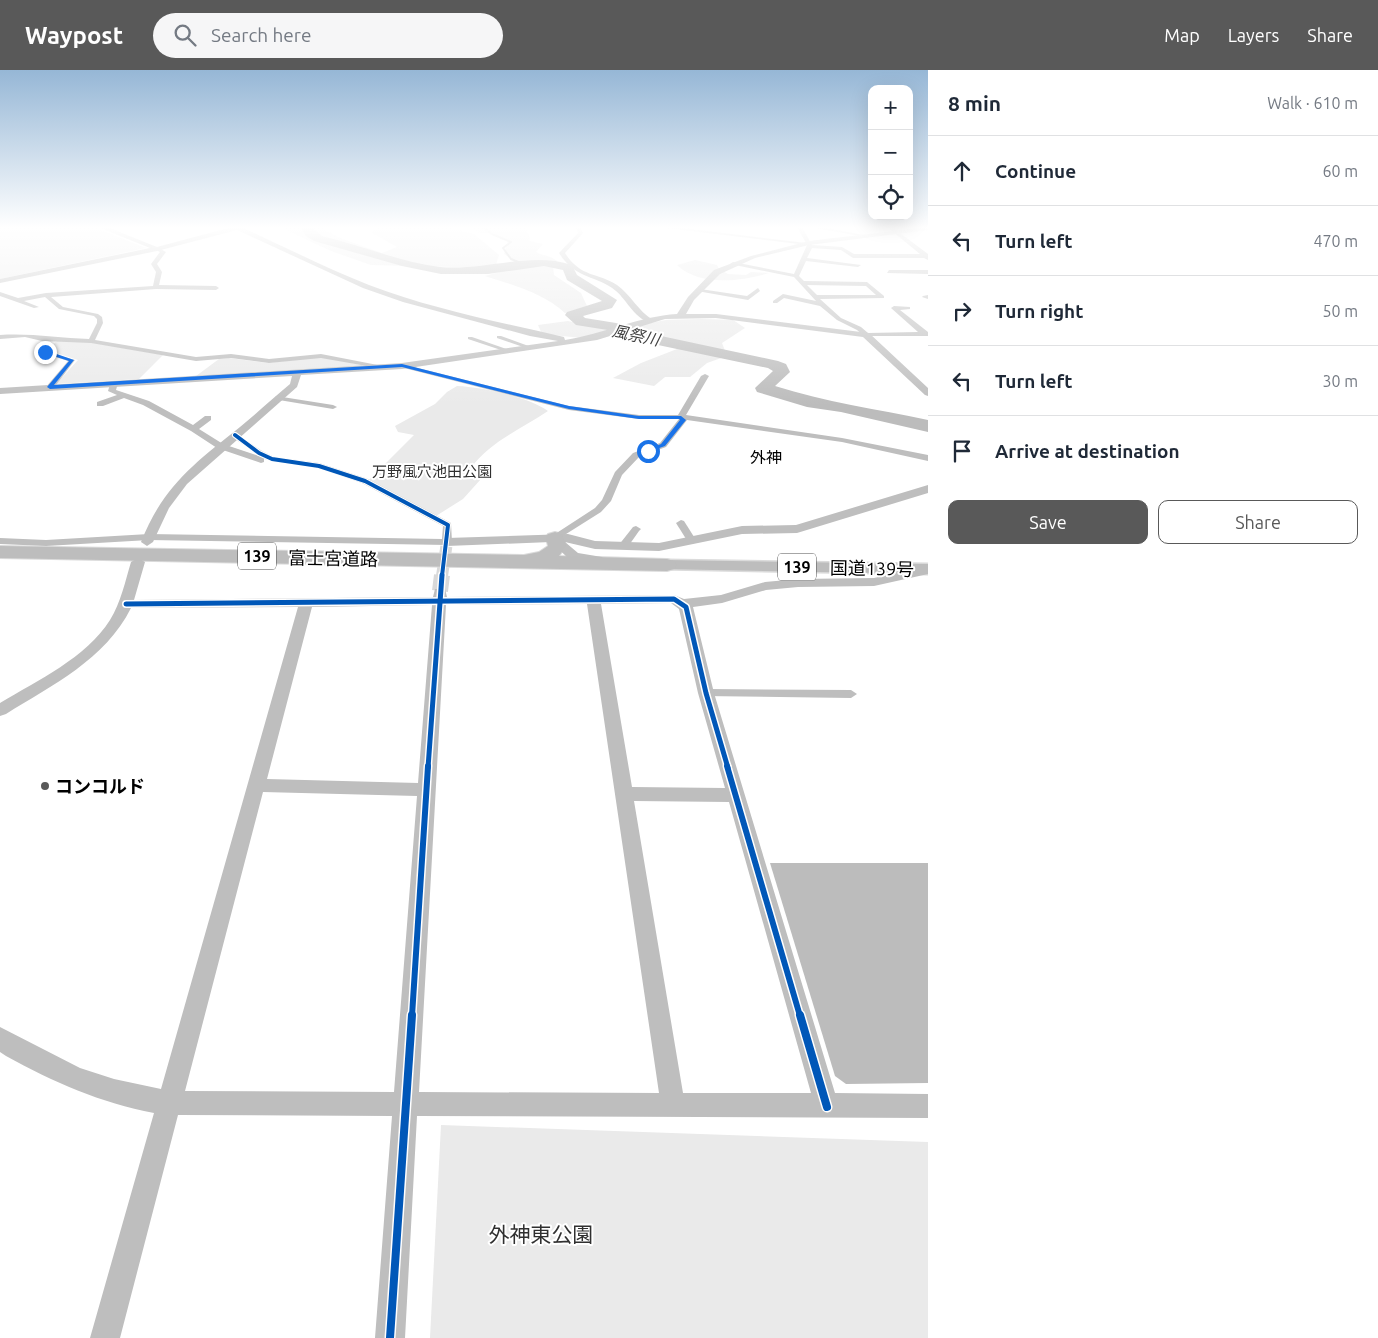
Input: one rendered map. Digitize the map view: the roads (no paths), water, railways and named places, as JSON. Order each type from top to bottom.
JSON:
[{"type":"highway","points":[[514,561],[546,557],[557,546],[555,538]]},
{"type":"highway","name":"富士宮道路","points":[[0,552],[514,561],[667,566]]},
{"type":"highway","name":"国道139号","points":[[667,566],[928,570]]},
{"type":"street","points":[[18,300],[46,295],[91,293],[154,286]]},
{"type":"street","points":[[161,286],[216,288]]},
{"type":"street","points":[[367,286],[398,297],[533,334],[575,341]]},
{"type":"street","points":[[614,286],[624,294],[638,315],[651,321]]},
{"type":"street","points":[[680,316],[691,299],[704,286]]},
{"type":"street","points":[[805,286],[820,304],[841,321],[859,327],[928,393]]},
{"type":"street","points":[[826,286],[836,297]]},
{"type":"street","points":[[814,297],[882,297],[870,286]]},
{"type":"street","points":[[700,291],[748,298],[758,290]]},
{"type":"street","points":[[0,294],[36,307]]},
{"type":"street","points":[[46,295],[61,308],[96,315],[100,318],[100,323],[91,341]]},
{"type":"street","points":[[775,302],[783,296],[820,304]]},
{"type":"street","points":[[908,308],[894,308],[926,334]]},
{"type":"street","points":[[0,391],[402,366],[575,341],[619,331],[651,321],[680,316],[732,317],[866,335],[926,334]]},
{"type":"street","points":[[0,337],[25,335],[47,340],[91,341],[196,358],[232,356],[269,361],[321,356],[382,366]]},
{"type":"street","points":[[891,335],[899,339],[928,342]]},
{"type":"street","points":[[499,337],[531,348]]},
{"type":"street","points":[[470,338],[509,351]]},
{"type":"street","points":[[45,352],[72,360],[50,387]]},
{"type":"street","points":[[380,356],[382,366]]},
{"type":"street","points":[[402,366],[569,408],[639,417],[681,417],[842,440],[928,458]]},
{"type":"street","points":[[148,540],[162,507],[175,488],[220,446],[294,385],[297,378],[296,373]]},
{"type":"street","points":[[555,538],[598,510],[606,501],[618,474],[636,455],[663,445],[683,420],[681,417],[705,376]]},
{"type":"street","points":[[114,383],[112,391],[146,403],[194,429],[220,446],[267,463],[314,471],[380,489]]},
{"type":"street","points":[[100,404],[124,395]]},
{"type":"street","points":[[279,398],[333,407]]},
{"type":"street","points":[[194,429],[208,418]]},
{"type":"street","points":[[235,435],[259,454],[272,459],[319,466],[365,481],[448,525],[447,542]]},
{"type":"street","points":[[0,541],[46,543],[148,540],[391,540],[447,542],[568,538],[595,546],[659,547],[742,530],[797,529],[928,489]]},
{"type":"street","points":[[681,523],[691,540]]},
{"type":"street","points":[[623,546],[636,529]]},
{"type":"street","points":[[555,538],[564,551],[586,559],[646,562],[667,566]]},
{"type":"street","points":[[0,710],[83,658],[100,643],[113,627],[126,604],[138,562]]},
{"type":"street","points":[[681,604],[722,599],[765,586],[874,582],[928,570]]},
{"type":"street","points":[[126,604],[306,602],[440,596],[593,600],[674,599],[686,607],[706,693],[827,1107]]},
{"type":"street","points":[[390,1338],[440,596]]},
{"type":"street","points":[[593,600],[673,1106]]},
{"type":"street","points":[[105,1338],[306,602]]},
{"type":"street","points":[[706,693],[851,694]]},
{"type":"street","points":[[255,785],[427,790]]},
{"type":"street","points":[[624,794],[736,795]]},
{"type":"street","points":[[0,1038],[46,1065],[89,1085],[129,1096],[168,1103],[928,1106]]},
{"type":"waterway","name":"風祭川","points":[[587,286],[610,300],[607,305],[572,315],[581,322],[616,327],[658,340],[772,364],[780,367],[782,372],[763,388],[807,402],[841,407],[928,426]]},
{"type":"tunnel","points":[[442,576],[447,542]]},
{"type":"tunnel","points":[[440,591],[442,575]]},
{"type":"place","name":"コンコルド","points":[[45,786]]},
{"type":"district","name":"外神","points":[[766,457]]},
{"type":"park label","name":"万野風穴池田公園","points":[[432,471]]},
{"type":"park label","name":"外神東公園","points":[[541,1234]]}]
